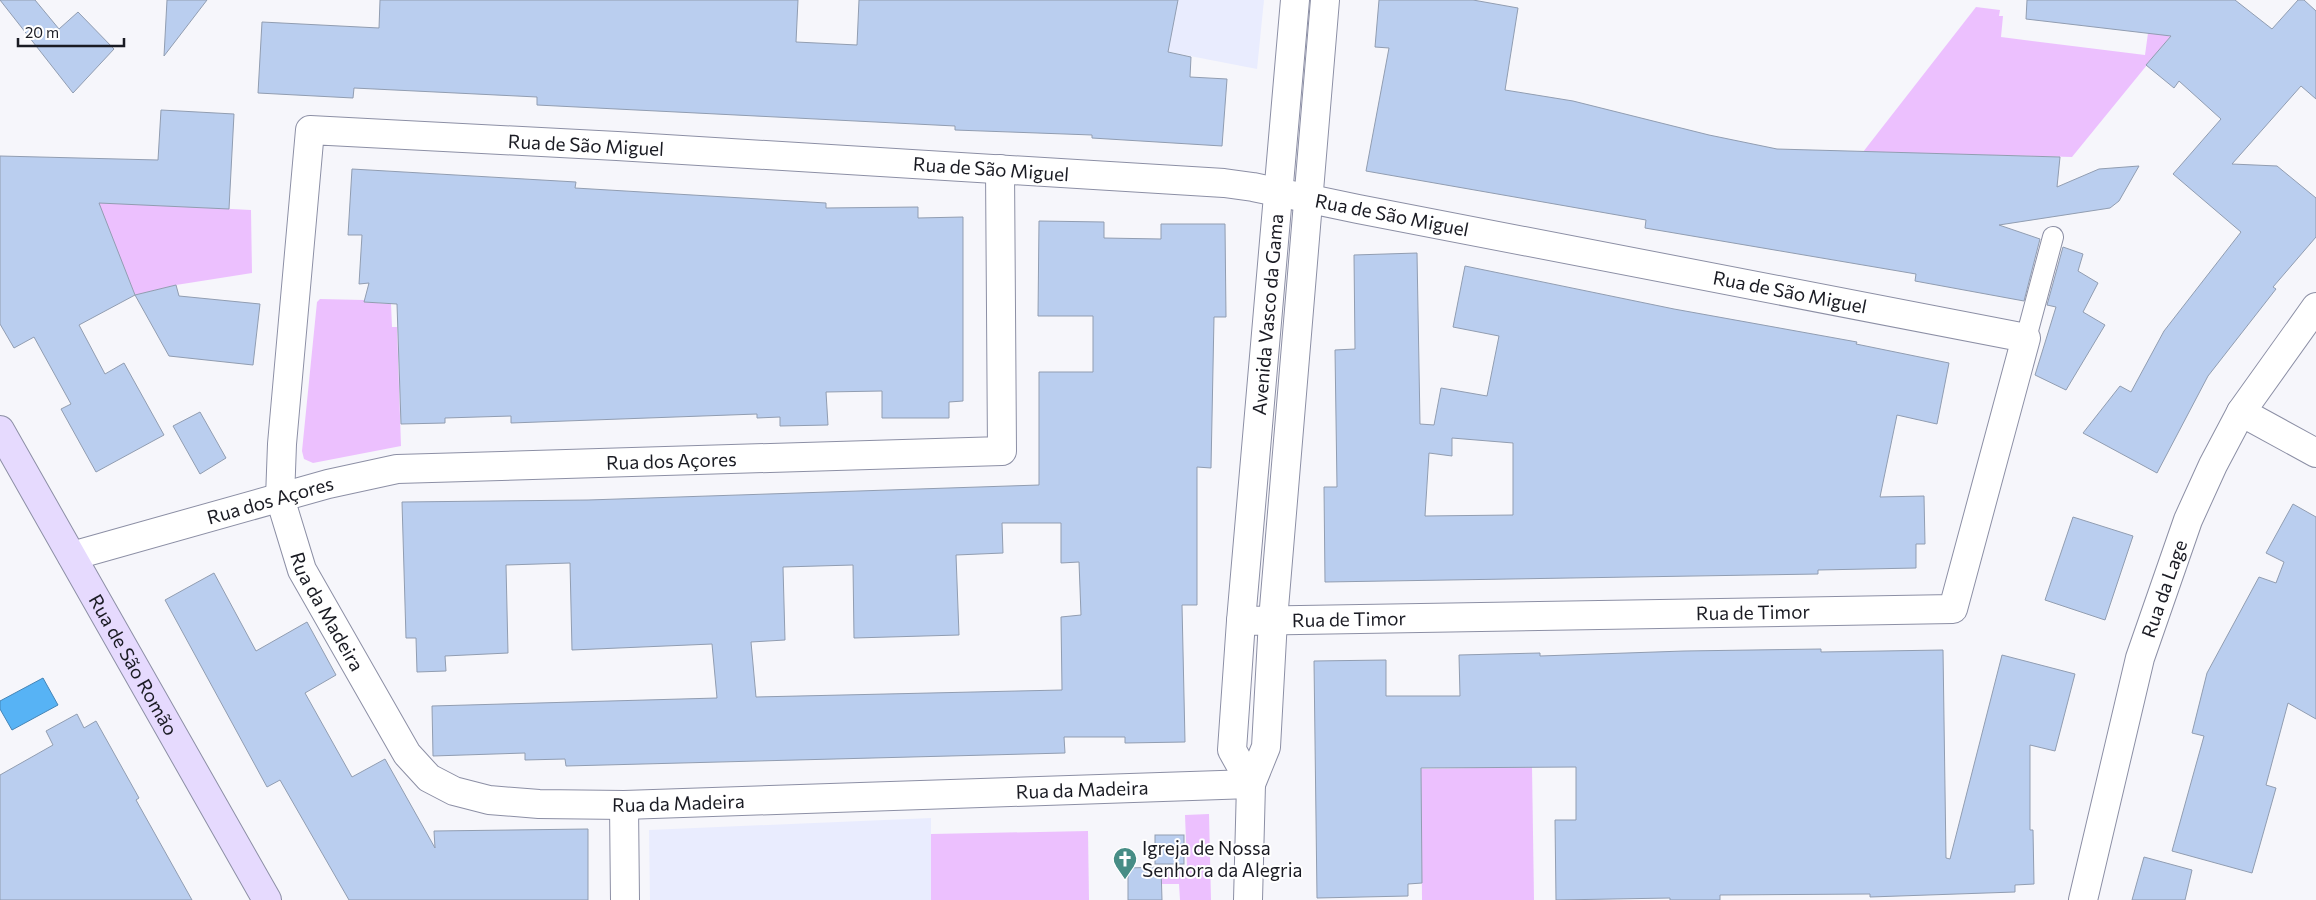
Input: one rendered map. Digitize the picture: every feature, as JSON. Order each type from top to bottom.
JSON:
[{"type":"main road","name":"Rua de São Romão","points":[[4,448],[72,556],[267,900]]},
{"type":"street","name":"Avenida Vasco da Gama","points":[[1248,900],[1251,784],[1266,747],[1273,620],[1325,4],[1295,3],[1241,621],[1232,750],[1251,784]]},
{"type":"street","name":"Rua de São Miguel","points":[[280,498],[282,444],[310,130],[1224,183],[1279,192],[2026,338]]},
{"type":"street","name":"Rua dos Açores","points":[[72,556],[328,484],[397,469],[1002,451],[1000,169]]},
{"type":"street","name":"Rua da Lage","points":[[2083,900],[2143,650],[2188,520],[2213,465],[2241,412],[2316,308]]},
{"type":"street","name":"Rua de Timor","points":[[1273,620],[1953,609],[2026,338]]},
{"type":"street","points":[[2241,412],[2316,453]]},
{"type":"street","name":"Rua da Madeira","points":[[280,498],[296,552],[310,586],[406,754],[429,778],[454,791],[489,800],[539,804],[624,805],[1251,784]]},
{"type":"street","points":[[1241,621],[1273,620]]},
{"type":"street","points":[[624,805],[625,900]]},
{"type":"lane","points":[[2026,338],[2053,237]]},
{"type":"shaded area","points":[[902,0],[1264,0],[1257,69]]},
{"type":"shaded area","points":[[2200,0],[2072,157],[1863,152],[1976,7],[2000,10],[1999,16],[2003,16],[2001,37],[2145,55],[2148,33]]},
{"type":"shaded area","points":[[97,202],[251,210],[252,273],[176,285],[135,295]]},
{"type":"shaded area","points":[[320,299],[364,300],[364,302],[391,304],[392,327],[397,327],[401,446],[313,463],[304,459],[302,451],[317,302]]},
{"type":"shaded area","points":[[1532,767],[1534,900],[1422,900],[1421,769]]},
{"type":"shaded area","points":[[1209,814],[1211,900],[1180,900],[1179,884],[1161,884],[1161,867],[1187,867],[1185,815]]},
{"type":"shaded area","points":[[931,818],[931,900],[650,900],[649,830]]},
{"type":"shaded area","points":[[1088,831],[1089,900],[931,900],[931,834]]},
{"type":"water","points":[[43,678],[58,705],[12,730],[0,709],[0,701]]},
{"type":"building","points":[[0,0],[35,0],[59,29],[78,12],[114,49],[73,93]]},
{"type":"building","points":[[167,0],[207,0],[164,56]]},
{"type":"building","points":[[380,0],[798,0],[796,42],[857,45],[859,0],[1178,0],[1168,52],[1191,57],[1190,77],[1227,79],[1222,146],[1092,138],[1092,135],[955,130],[955,126],[537,105],[537,97],[354,88],[353,98],[258,93],[262,22],[379,28]]},
{"type":"building","points":[[1379,0],[1473,0],[1518,8],[1505,90],[1573,101],[1709,135],[1777,149],[2060,157],[2057,187],[2099,169],[2139,166],[2119,201],[2110,208],[1999,225],[2040,239],[2024,301],[1915,281],[1916,274],[1645,228],[1646,220],[1366,171],[1389,48],[1375,47]]},
{"type":"building","points":[[2027,0],[2235,0],[2272,29],[2298,0],[2304,0],[2316,11],[2316,99],[2301,86],[2232,164],[2277,166],[2316,198],[2316,237],[2273,287],[2276,289],[2208,376],[2157,473],[2083,433],[2120,386],[2131,392],[2164,331],[2241,232],[2173,174],[2221,119],[2179,81],[2174,88],[2146,65],[2171,36],[2026,19]]},
{"type":"building","points":[[161,110],[234,114],[229,209],[99,203],[135,295],[79,325],[105,374],[124,363],[164,435],[96,472],[61,409],[71,404],[34,337],[14,348],[0,324],[0,156],[158,160]]},
{"type":"building","points":[[352,169],[576,182],[575,188],[826,203],[826,208],[918,207],[918,218],[963,217],[963,401],[949,402],[949,418],[882,418],[882,391],[826,392],[828,425],[780,426],[780,417],[757,418],[757,414],[511,423],[511,416],[445,418],[445,423],[401,424],[397,304],[364,302],[369,283],[359,284],[362,235],[348,235]]},
{"type":"building","points":[[1039,221],[1104,222],[1104,238],[1161,239],[1161,224],[1225,224],[1226,317],[1214,317],[1211,468],[1197,467],[1197,605],[1182,605],[1185,742],[1125,743],[1125,737],[1064,737],[1065,753],[566,766],[565,759],[525,760],[525,753],[433,756],[432,706],[717,698],[712,644],[572,650],[570,563],[506,565],[508,653],[445,656],[446,671],[417,672],[416,638],[406,638],[402,502],[588,500],[1039,485],[1039,372],[1093,372],[1093,316],[1038,316]],"holes":[[[1002,523],[1061,523],[1061,563],[1079,562],[1081,615],[1061,617],[1062,690],[756,697],[751,642],[785,640],[783,567],[853,565],[854,638],[959,635],[956,555],[1003,553]]]},
{"type":"building","points":[[2063,247],[2083,254],[2078,271],[2098,283],[2083,312],[2105,325],[2066,390],[2035,375],[2056,307],[2047,305]]},
{"type":"building","points":[[1417,253],[1420,424],[1434,425],[1441,388],[1487,396],[1499,336],[1453,327],[1465,266],[1674,309],[1857,342],[1856,344],[1949,363],[1937,424],[1897,415],[1880,497],[1924,496],[1925,544],[1916,544],[1916,568],[1818,570],[1818,574],[1325,582],[1324,487],[1337,487],[1335,350],[1355,349],[1354,255]],"holes":[[[1452,438],[1513,443],[1513,515],[1425,516],[1429,453],[1452,456]]]},
{"type":"building","points":[[176,285],[179,296],[260,304],[253,365],[169,356],[135,295]]},
{"type":"building","points":[[200,412],[226,458],[200,474],[173,426]]},
{"type":"building","points":[[2293,504],[2316,517],[2316,719],[2288,703],[2266,785],[2276,788],[2252,873],[2172,851],[2204,736],[2192,733],[2207,673],[2259,577],[2276,583],[2284,562],[2266,553]]},
{"type":"building","points":[[2073,517],[2133,536],[2105,620],[2045,600]]},
{"type":"building","points":[[214,573],[256,651],[307,622],[336,675],[305,693],[352,777],[385,759],[435,848],[434,831],[588,829],[588,900],[349,900],[280,780],[267,787],[165,600]]},
{"type":"building","points":[[1821,649],[1821,652],[1943,650],[1946,858],[1950,859],[2002,655],[2075,674],[2055,751],[2030,745],[2030,830],[2033,830],[2034,884],[2015,885],[2015,892],[1870,897],[1870,894],[1720,895],[1720,900],[1670,900],[1670,898],[1556,900],[1555,820],[1576,820],[1576,767],[1421,768],[1422,883],[1408,884],[1408,896],[1317,898],[1314,661],[1386,660],[1386,696],[1460,696],[1459,655],[1540,653],[1540,656]]},
{"type":"building","points":[[77,714],[84,728],[96,721],[139,798],[136,800],[192,900],[0,900],[0,775],[53,745],[46,731]]},
{"type":"building","points":[[1155,835],[1184,835],[1184,864],[1155,864]]},
{"type":"building","points":[[2144,857],[2192,870],[2185,900],[2132,900]]},
{"type":"building","points":[[1161,867],[1162,900],[1128,900],[1128,868]]},
{"type":"place","name":"Igreja de Nossa Senhora da Alegria","points":[[1125,880]]}]
